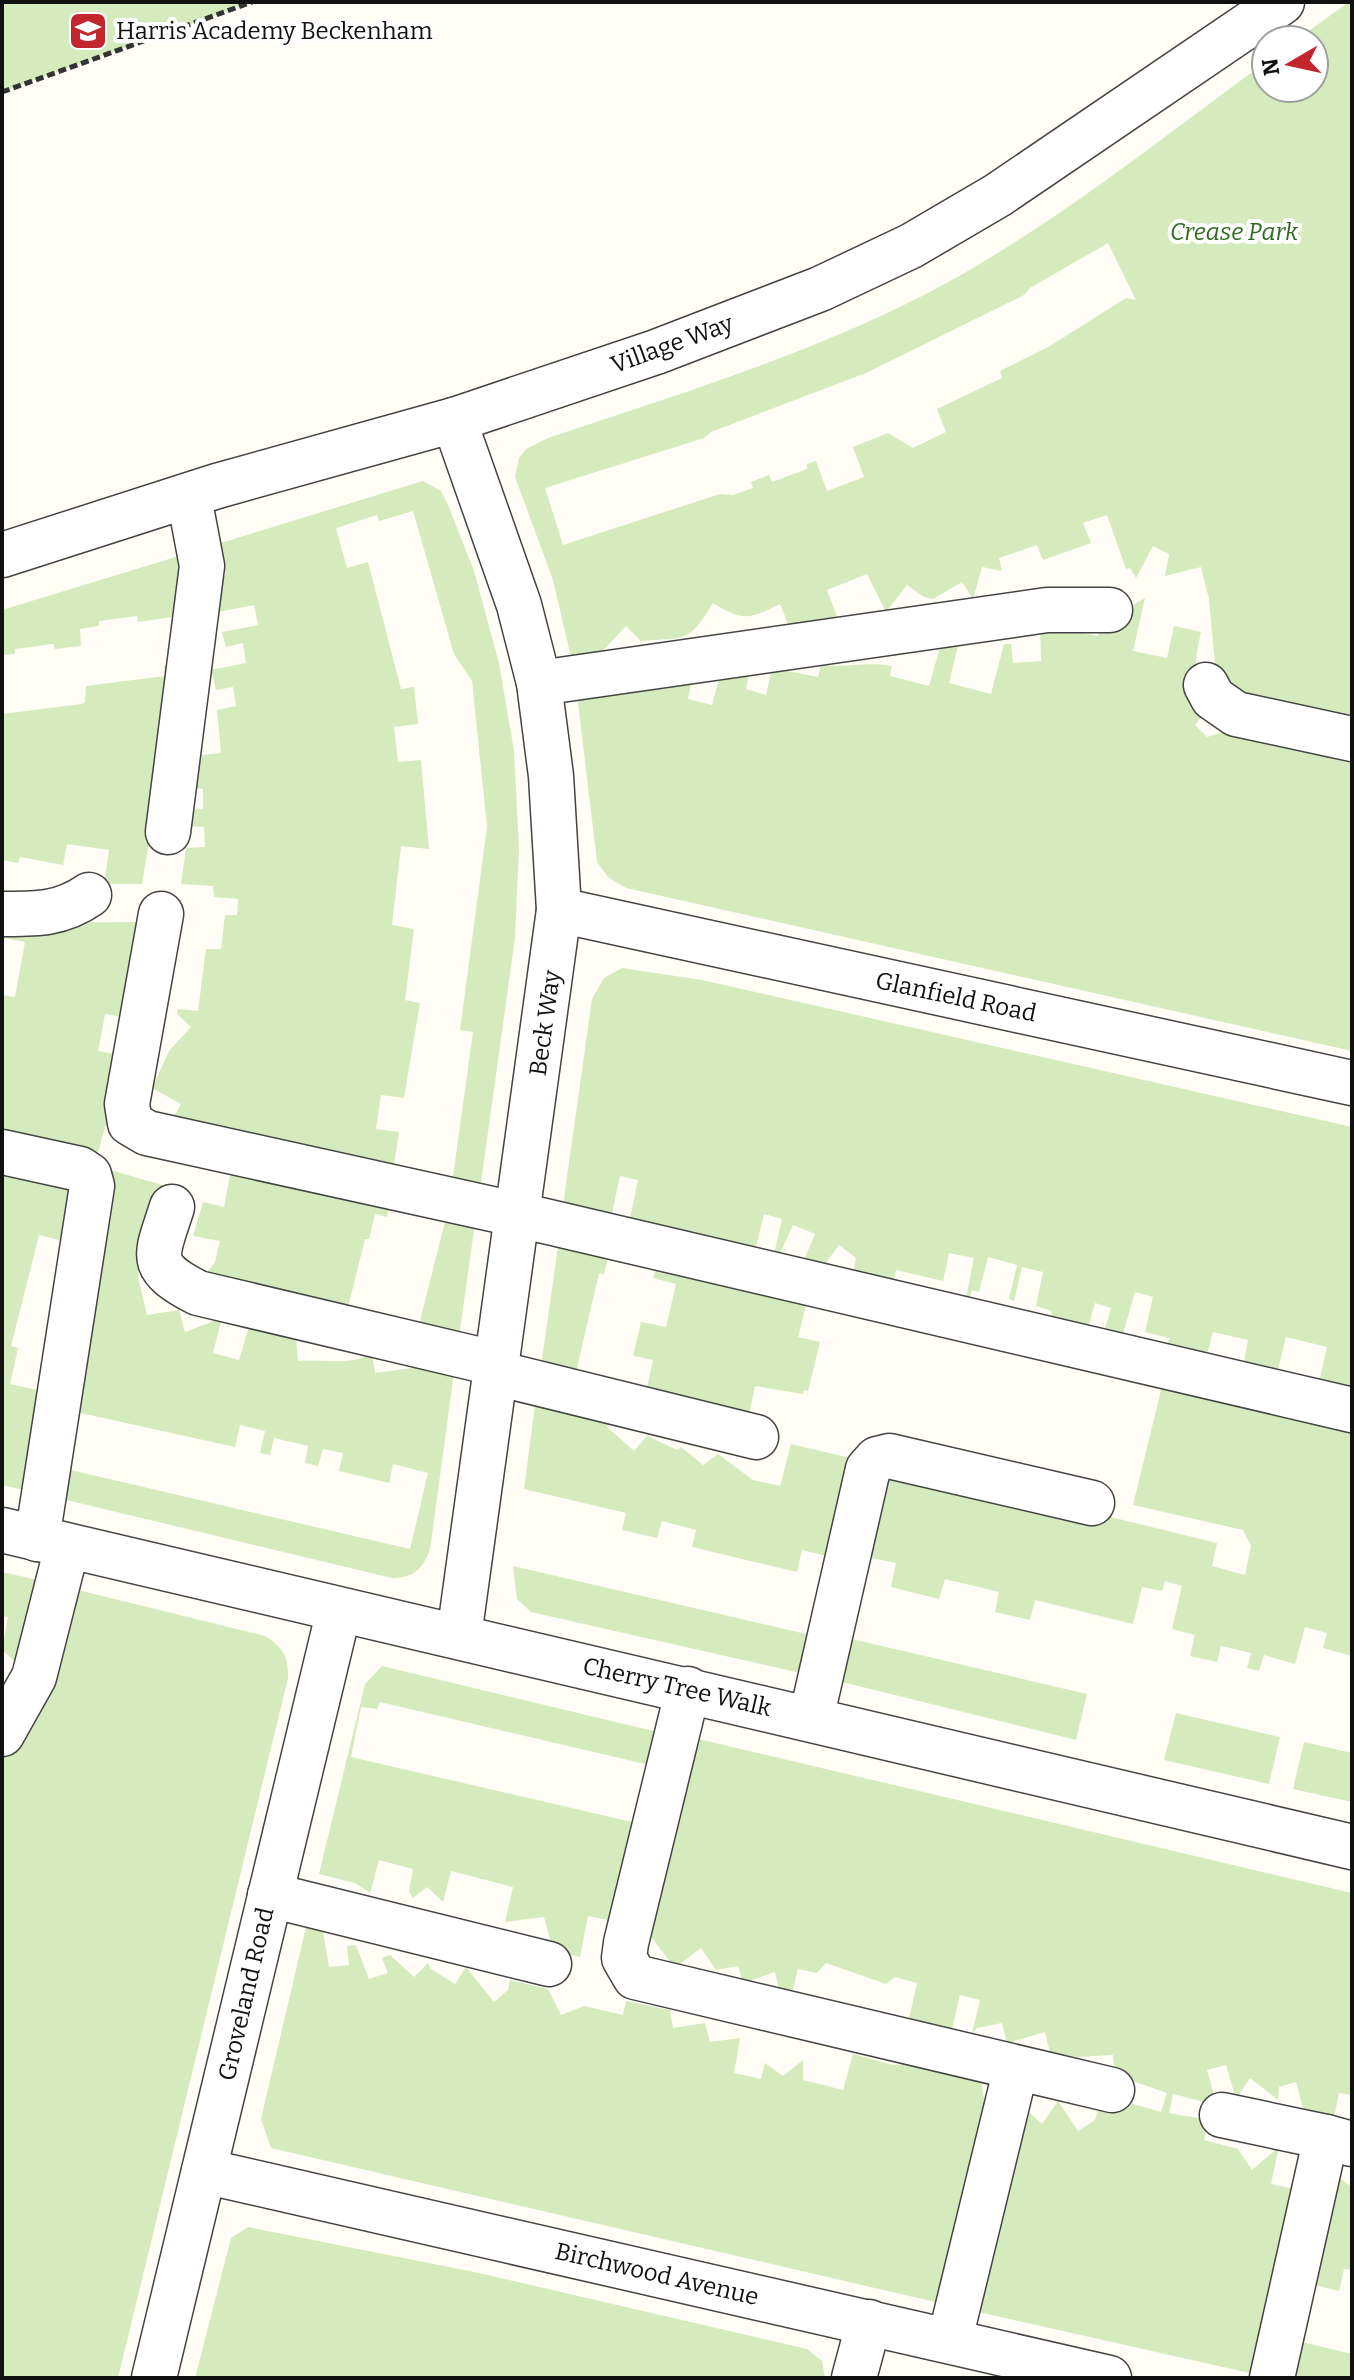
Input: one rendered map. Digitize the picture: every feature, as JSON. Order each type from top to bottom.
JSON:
[{"type":"street","name":"Village Way","points":[[2,555],[454,420],[671,346],[820,289],[911,246],[998,195],[1282,2]]},
{"type":"street","name":"Beck Way","points":[[454,420],[519,605],[539,683],[551,776],[559,910],[459,1636]]},
{"type":"street","points":[[168,832],[202,566],[189,497]]},
{"type":"street","points":[[539,683],[1047,610],[1110,610]]},
{"type":"street","points":[[1206,685],[1213,698],[1236,714],[1352,739]]},
{"type":"street","points":[[2,914],[49,914],[70,908],[89,895]]},
{"type":"street","name":"Glanfield Road","points":[[559,910],[1352,1083]]},
{"type":"street","points":[[161,914],[127,1104],[130,1123],[147,1133],[519,1215],[1352,1410]]},
{"type":"street","points":[[2,1152],[80,1169],[89,1175],[92,1186],[35,1539],[34,1677],[2,1734]]},
{"type":"street","points":[[172,1207],[159,1262],[170,1279],[198,1293],[756,1437]]},
{"type":"street","points":[[811,1719],[868,1469],[877,1459],[889,1456],[1092,1503]]},
{"type":"street","name":"Cherry Tree Walk","points":[[35,1539],[688,1689],[1352,1847]]},
{"type":"street","name":"Groveland Road","points":[[154,2378],[339,1610]]},
{"type":"street","points":[[688,1689],[626,1943],[624,1958],[635,1977],[1112,2090]]},
{"type":"street","points":[[270,1895],[549,1964]]},
{"type":"street","points":[[950,2339],[1016,2068]]},
{"type":"street","points":[[1222,2115],[1339,2140],[1272,2378]]},
{"type":"street","name":"Birchwood Avenue","points":[[204,2171],[950,2339],[1109,2378]]},
{"type":"street","points":[[854,2378],[869,2322]]},
{"type":"path","points":[[2,92],[252,2]]},
{"type":"green space","name":"Harris Academy Beckenham","points":[[2,2],[252,2],[2,92]]},
{"type":"green space","name":"Crease Park","points":[[1352,2],[1352,724],[1246,700],[1226,687],[1215,665],[1209,599],[1201,567],[1165,576],[1169,554],[1153,546],[1136,578],[1130,568],[1126,569],[1107,515],[1083,523],[1091,543],[1043,560],[1037,545],[999,558],[1002,571],[982,567],[973,599],[962,582],[933,599],[924,597],[907,585],[886,612],[867,574],[827,590],[839,622],[793,636],[780,604],[761,613],[740,616],[713,603],[698,626],[684,636],[641,641],[626,626],[591,663],[573,666],[553,580],[515,477],[519,458],[526,449],[548,438],[692,390],[834,337],[926,294],[1015,242],[1250,74],[1250,104],[1330,104],[1330,24],[1318,24]],"holes":[[[1108,243],[1136,300],[1126,298],[1050,346],[1000,371],[1002,378],[937,409],[946,432],[913,448],[888,433],[853,447],[864,477],[827,491],[816,461],[807,464],[807,469],[772,482],[769,475],[751,482],[753,488],[733,495],[720,494],[563,545],[545,488],[704,438],[711,432],[866,373],[1024,295],[1030,288]]]},
{"type":"green space","points":[[423,481],[441,491],[474,571],[499,663],[514,751],[519,848],[515,938],[479,1197],[451,1191],[473,1032],[460,1030],[487,827],[472,681],[454,654],[413,511],[379,521],[377,515],[336,528],[347,568],[368,562],[401,689],[414,687],[418,724],[394,727],[398,762],[421,760],[429,849],[401,846],[392,925],[414,929],[405,1000],[420,1003],[404,1098],[381,1095],[376,1129],[399,1132],[392,1178],[155,1126],[144,1105],[172,1120],[181,1104],[152,1088],[169,1051],[191,1027],[177,1014],[178,1009],[198,1011],[206,949],[221,949],[225,915],[237,915],[238,899],[214,897],[213,886],[181,884],[186,848],[205,847],[204,827],[186,826],[184,810],[203,809],[203,789],[192,788],[194,760],[200,755],[221,753],[217,710],[236,706],[233,687],[216,690],[211,670],[246,663],[243,643],[226,647],[222,632],[258,625],[254,605],[218,612],[214,599],[226,573],[212,566],[214,545]]},
{"type":"green space","points":[[192,552],[186,615],[138,622],[137,616],[99,621],[99,626],[80,629],[81,646],[55,649],[53,644],[15,649],[15,654],[2,655],[2,610]]},
{"type":"green space","points":[[1145,598],[1133,651],[1167,658],[1174,626],[1201,632],[1196,673],[1198,691],[1206,711],[1195,725],[1207,737],[1233,729],[1329,748],[1326,757],[1352,764],[1352,1051],[626,888],[608,877],[597,862],[576,686],[694,670],[688,699],[712,705],[721,672],[749,674],[746,689],[766,695],[772,668],[818,677],[821,665],[874,664],[892,666],[890,676],[929,686],[943,637],[959,641],[949,683],[991,694],[1004,644],[1011,644],[1013,663],[1041,661],[1040,625],[1098,636],[1101,624]]},
{"type":"green space","points":[[179,663],[142,884],[104,884],[109,850],[67,844],[63,865],[20,857],[18,863],[2,860],[2,714],[82,704],[85,702],[86,686],[165,676],[164,666]]},
{"type":"green space","points":[[144,922],[128,1018],[105,1014],[98,1051],[121,1055],[114,1096],[95,1163],[2,1143],[2,995],[15,997],[25,942],[4,938],[6,923]]},
{"type":"green space","points":[[622,968],[702,980],[1352,1127],[1352,1400],[1317,1392],[1327,1347],[1286,1337],[1275,1382],[1242,1373],[1248,1340],[1213,1332],[1205,1362],[1166,1352],[1169,1338],[1145,1332],[1153,1297],[1135,1292],[1122,1337],[1104,1332],[1111,1308],[1095,1303],[1086,1335],[1050,1327],[1052,1311],[1036,1306],[1043,1272],[1022,1267],[1014,1301],[1009,1299],[1017,1265],[988,1257],[979,1292],[972,1290],[970,1298],[966,1298],[974,1258],[949,1253],[943,1281],[896,1270],[890,1294],[851,1284],[856,1258],[839,1245],[825,1264],[800,1269],[815,1234],[793,1225],[779,1256],[774,1254],[782,1219],[764,1214],[752,1263],[627,1232],[638,1180],[620,1176],[609,1228],[561,1220],[592,999],[604,978]]},
{"type":"green space","points":[[2,1162],[75,1178],[67,1242],[39,1235],[11,1346],[18,1348],[10,1384],[46,1392],[32,1492],[2,1485]]},
{"type":"green space","points":[[232,1165],[390,1204],[387,1217],[375,1214],[369,1239],[365,1239],[348,1307],[419,1325],[446,1218],[476,1216],[458,1344],[199,1284],[215,1262],[220,1241],[193,1236],[203,1202],[224,1207]]},
{"type":"green space","points":[[103,1168],[166,1186],[149,1209],[138,1277],[147,1315],[179,1310],[185,1332],[222,1318],[213,1353],[239,1360],[249,1326],[296,1338],[298,1361],[344,1361],[372,1354],[375,1373],[413,1368],[428,1359],[455,1365],[430,1550],[416,1571],[392,1578],[54,1497],[58,1467],[410,1549],[428,1473],[393,1464],[389,1483],[339,1471],[343,1453],[323,1449],[318,1466],[305,1463],[308,1446],[274,1438],[270,1455],[260,1453],[265,1431],[240,1425],[235,1447],[67,1410]]},
{"type":"green space","points":[[559,1240],[610,1250],[604,1274],[599,1273],[574,1381],[540,1373]]},
{"type":"green space","points":[[658,1261],[808,1298],[798,1337],[820,1342],[808,1391],[804,1390],[803,1394],[755,1386],[749,1415],[645,1397],[653,1360],[633,1356],[641,1322],[666,1327],[676,1284],[653,1278]]},
{"type":"green space","points":[[1163,1382],[1352,1424],[1352,1656],[1323,1648],[1327,1633],[1305,1627],[1295,1664],[1264,1655],[1259,1671],[1247,1668],[1251,1653],[1221,1646],[1217,1662],[1190,1656],[1195,1635],[1172,1629],[1182,1586],[1165,1581],[1162,1591],[1142,1587],[1133,1624],[1035,1600],[1030,1620],[995,1612],[999,1592],[945,1579],[939,1599],[891,1587],[896,1563],[862,1556],[876,1480],[918,1470],[1217,1543],[1212,1566],[1245,1575],[1251,1546],[1243,1530],[1133,1505]]},
{"type":"green space","points":[[535,1405],[608,1421],[607,1427],[634,1451],[647,1436],[677,1450],[681,1447],[703,1465],[718,1454],[753,1480],[780,1486],[791,1444],[863,1461],[838,1559],[802,1550],[797,1572],[692,1547],[696,1530],[662,1521],[657,1538],[622,1530],[626,1513],[524,1489]]},
{"type":"green space","points":[[513,1566],[819,1637],[809,1675],[531,1612],[517,1599]]},
{"type":"green space","points":[[2,1572],[38,1580],[19,1665],[2,1650],[8,1617],[2,1616]]},
{"type":"green space","points":[[78,1590],[265,1636],[284,1653],[288,1678],[118,2378],[2,2378],[2,1759],[22,1745],[20,1727],[57,1681],[64,1652],[56,1635]]},
{"type":"green space","points":[[839,1636],[1087,1694],[1076,1740],[830,1679]]},
{"type":"green space","points":[[382,1666],[666,1734],[658,1767],[380,1702],[377,1709],[361,1707],[351,1757],[645,1825],[622,1923],[588,1916],[580,1957],[553,1951],[544,1917],[505,1922],[513,1887],[451,1871],[443,1902],[427,1887],[413,1898],[409,1891],[413,1869],[379,1860],[370,1893],[355,1883],[319,1874],[365,1684]]},
{"type":"green space","points":[[1176,1713],[1280,1737],[1269,1784],[1164,1760]]},
{"type":"green space","points":[[686,1736],[1352,1893],[1352,2095],[1339,2093],[1332,2127],[1305,2116],[1296,2082],[1279,2087],[1278,2100],[1250,2078],[1236,2099],[1226,2065],[1207,2070],[1217,2105],[1173,2094],[1169,2113],[1209,2120],[1204,2140],[1238,2149],[1252,2170],[1279,2147],[1271,2184],[1303,2191],[1263,2376],[965,2309],[1018,2102],[1042,2124],[1058,2101],[1078,2131],[1095,2120],[1102,2095],[1161,2112],[1167,2093],[1115,2075],[1113,2055],[1078,2057],[1050,2053],[1045,2032],[1007,2043],[1002,2023],[977,2028],[972,2033],[980,2000],[960,1995],[952,2029],[927,2032],[908,2023],[917,1983],[895,1977],[886,1984],[826,1963],[817,1973],[798,1969],[793,1990],[779,1990],[775,1972],[743,1983],[738,1966],[716,1970],[701,1948],[675,1968],[651,1937],[636,1949]]},
{"type":"green space","points":[[1304,1742],[1352,1753],[1352,1802],[1293,1789]]},
{"type":"green space","points":[[307,1923],[322,1926],[329,1967],[349,1965],[347,1946],[356,1945],[369,1979],[388,1973],[382,1958],[390,1955],[414,1977],[428,1963],[430,1968],[455,1984],[466,1967],[494,2002],[508,1990],[510,1980],[548,1989],[561,2015],[584,2006],[623,2015],[626,2001],[670,2010],[673,2028],[705,2023],[710,2042],[740,2038],[734,2073],[761,2079],[765,2063],[783,2076],[803,2060],[803,2080],[843,2090],[853,2054],[893,2065],[927,2063],[981,2080],[984,2099],[994,2106],[948,2305],[271,2148],[261,2119]]},
{"type":"green space","points":[[1329,2170],[1352,2187],[1352,2270],[1344,2269],[1339,2291],[1303,2282]]},
{"type":"green space","points":[[248,2227],[479,2273],[807,2349],[822,2361],[825,2378],[195,2378],[231,2238]]},
{"type":"green space","points":[[1290,2339],[1352,2354],[1352,2378],[1282,2378]]},
{"type":"place","name":"Harris Academy Beckenham","points":[[88,31]]}]
